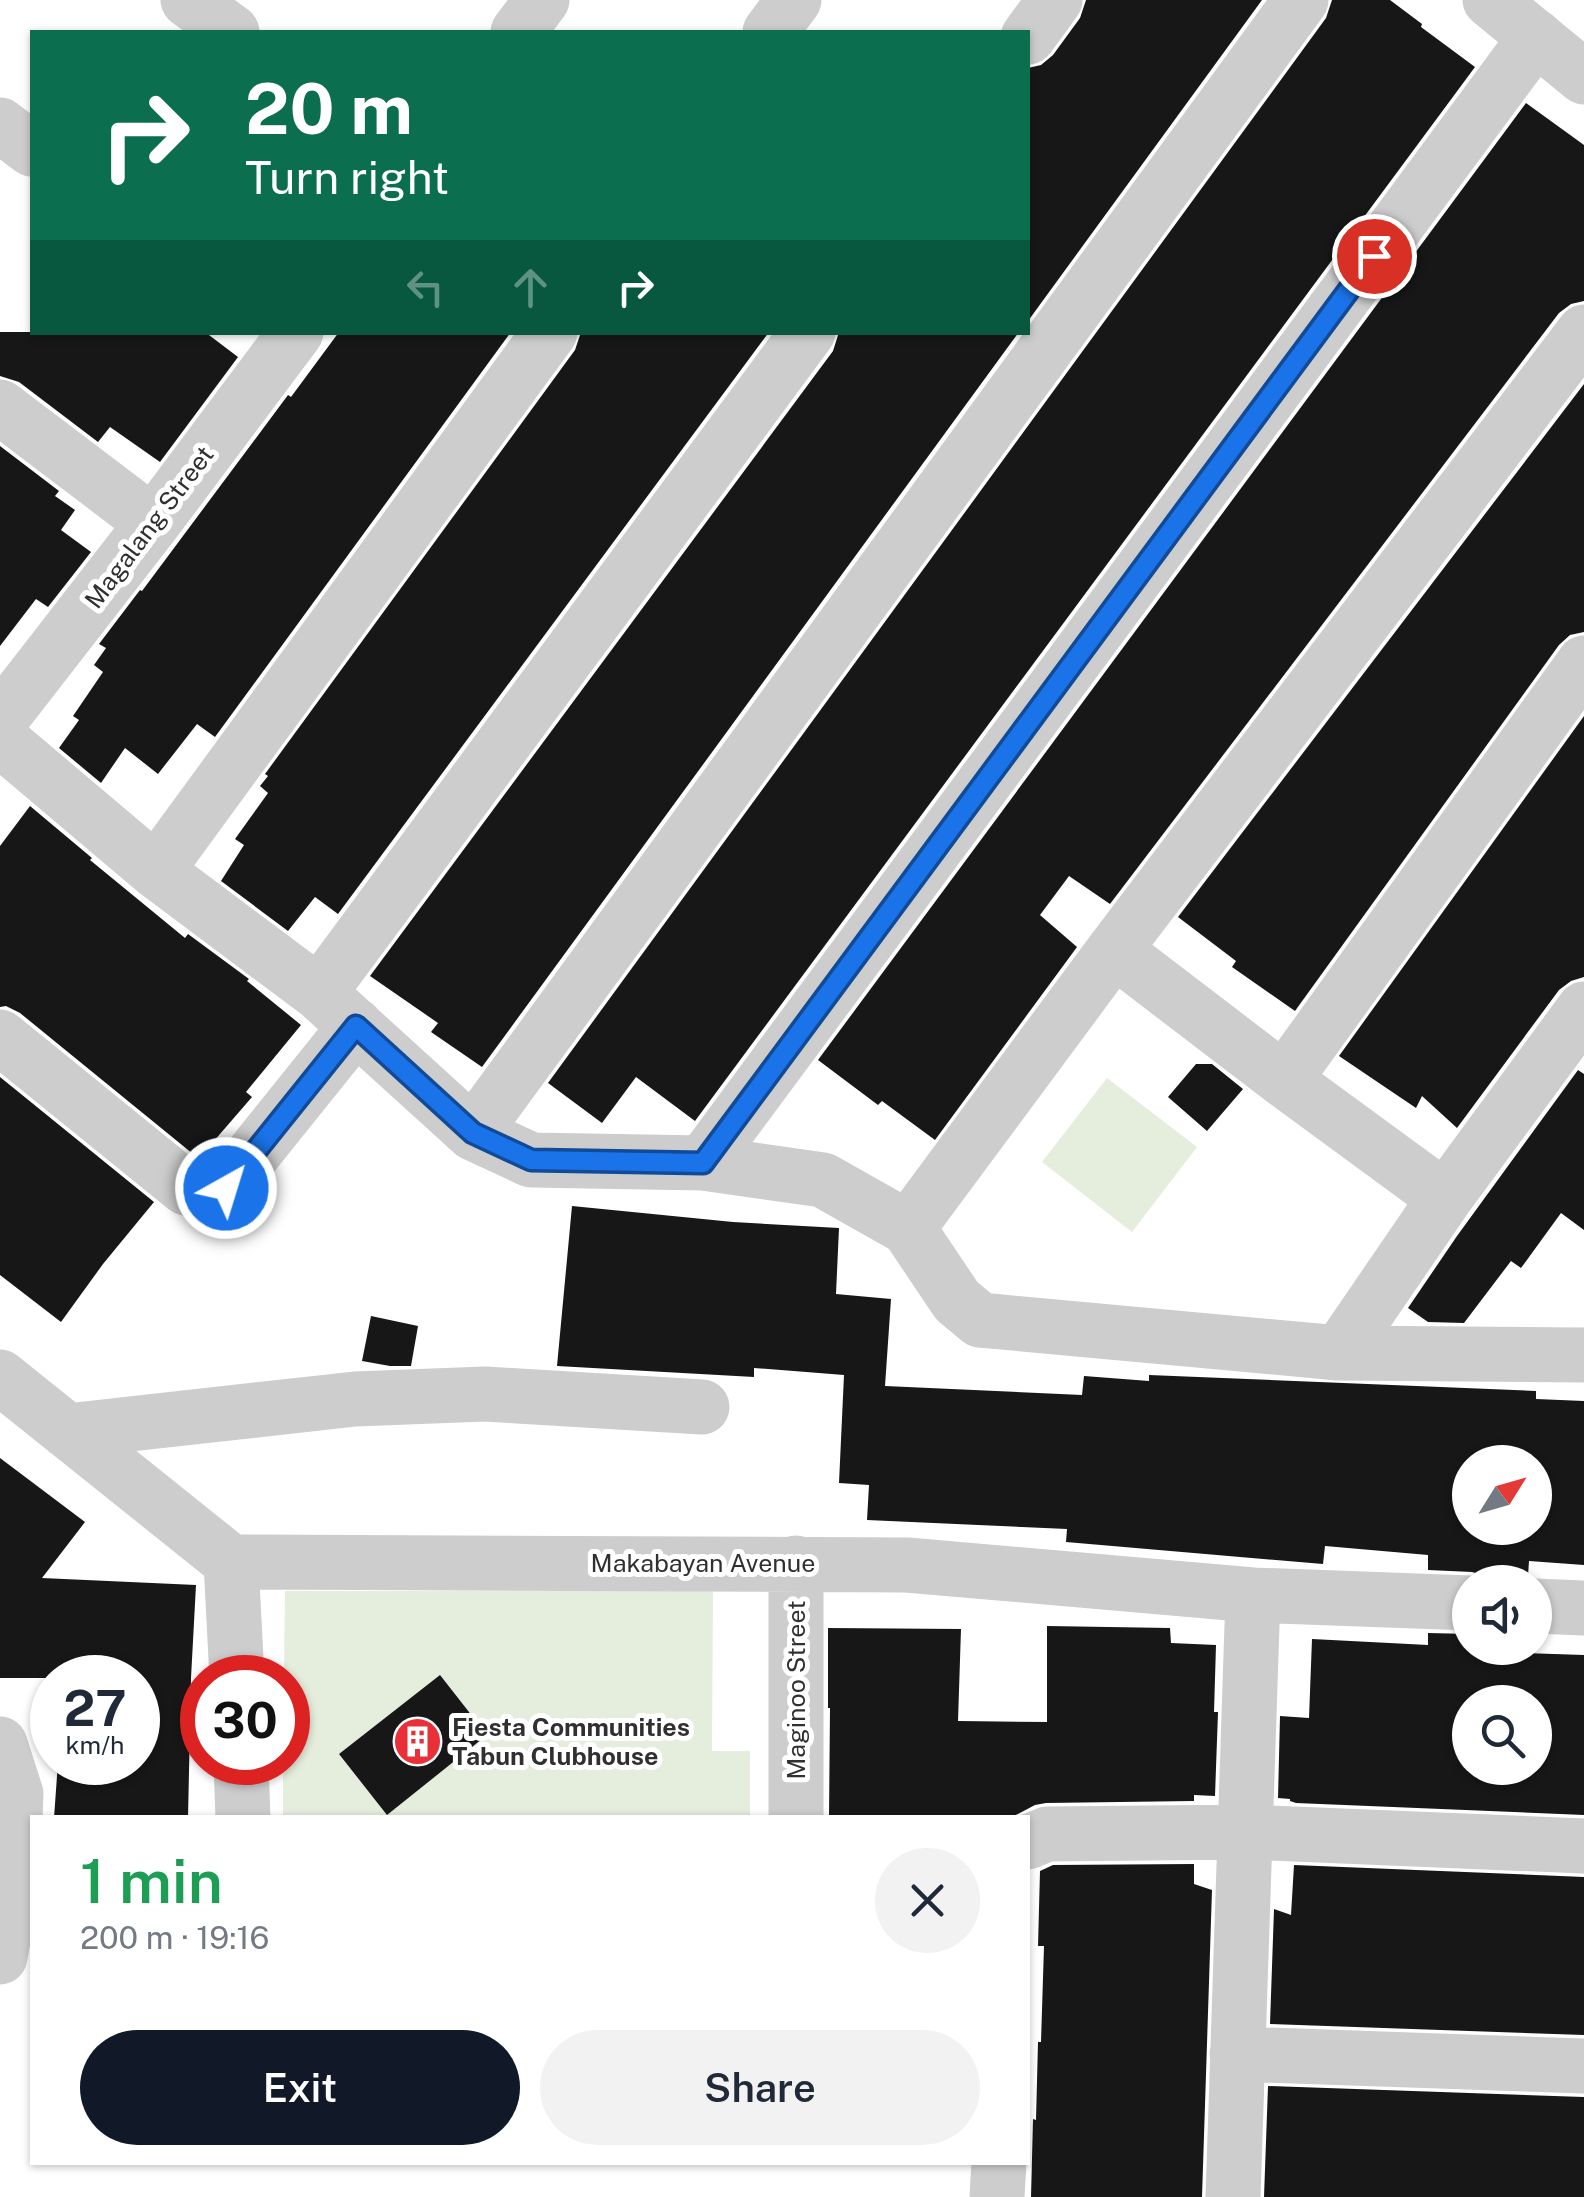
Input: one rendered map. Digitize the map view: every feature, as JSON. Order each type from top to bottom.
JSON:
[{"type":"street","points":[[188,0],[229,30]]},
{"type":"street","points":[[772,30],[794,0]]},
{"type":"street","points":[[1030,33],[1054,0]]},
{"type":"street","points":[[473,1133],[1301,0]]},
{"type":"street","points":[[1490,0],[1584,76]]},
{"type":"street","points":[[703,1163],[1536,38]]},
{"type":"street","points":[[0,125],[30,148]]},
{"type":"street","points":[[908,1228],[1584,332]]},
{"type":"street","points":[[156,870],[548,335]]},
{"type":"street","points":[[0,1037],[186,1188],[205,1192],[226,1188],[338,1009],[806,335]]},
{"type":"street","name":"Magalang Street","points":[[0,720],[153,522],[287,336]]},
{"type":"street","points":[[0,407],[153,522]]},
{"type":"street","points":[[1284,1080],[1584,663]]},
{"type":"street","points":[[0,738],[156,870],[338,1009],[473,1133],[531,1160],[703,1163],[823,1180],[908,1228],[957,1301],[980,1320],[1340,1353],[1584,1355]]},
{"type":"street","points":[[1114,950],[1445,1198]]},
{"type":"street","points":[[1340,1353],[1445,1198],[1584,1008]]},
{"type":"street","points":[[0,1377],[231,1562],[236,1655]]},
{"type":"street","points":[[67,1431],[355,1399],[485,1394],[702,1408]]},
{"type":"street","name":"Makabayan Avenue","points":[[231,1562],[907,1565],[1253,1595],[1452,1602]]},
{"type":"street","name":"Maginoo Street","points":[[796,1563],[796,1815]]},
{"type":"street","points":[[1233,2197],[1253,1595]]},
{"type":"street","points":[[1552,1607],[1584,1608]]},
{"type":"street","points":[[0,1744],[16,1794],[12,1889],[0,1956]]},
{"type":"street","points":[[241,1785],[243,1815]]},
{"type":"street","points":[[1030,1841],[1047,1834],[1245,1832],[1584,1846]]},
{"type":"street","points":[[1238,2054],[1584,2066]]},
{"type":"street","points":[[997,2197],[999,2165]]},
{"type":"green space","points":[[1107,1078],[1197,1147],[1132,1232],[1042,1162]]},
{"type":"green space","points":[[285,1591],[713,1591],[712,1751],[750,1751],[750,1815],[283,1815],[283,1785],[310,1785],[310,1655],[284,1655]]},
{"type":"building","points":[[1086,0],[1262,0],[1030,318],[1030,68],[1041,65],[1053,55],[1080,18]]},
{"type":"building","points":[[1332,0],[1390,0],[1475,67],[695,1121],[636,1077],[602,1123],[548,1083],[1326,18]]},
{"type":"building","points":[[1526,103],[1584,145],[1584,301],[1559,313],[1110,904],[1069,876],[1040,915],[1077,947],[935,1140],[882,1101],[878,1105],[818,1060]]},
{"type":"building","points":[[0,332],[209,335],[238,357],[160,462],[110,427],[98,442],[19,382],[0,376]]},
{"type":"building","points":[[337,335],[509,335],[215,737],[197,724],[158,774],[125,748],[101,783],[59,748],[79,720],[73,716],[103,672],[94,665],[106,648],[99,644],[288,395],[291,397]]},
{"type":"building","points":[[580,335],[767,335],[338,914],[315,897],[288,931],[221,881],[244,845],[235,839],[268,793],[260,786],[268,776],[265,774],[575,350]]},
{"type":"building","points":[[838,335],[1017,335],[482,1067],[431,1032],[438,1023],[370,976],[833,351]]},
{"type":"building","points":[[1584,384],[1584,632],[1570,635],[1559,645],[1295,1011],[1232,967],[1236,961],[1178,917]]},
{"type":"building","points":[[0,446],[59,491],[55,496],[75,510],[61,530],[91,552],[48,607],[36,599],[0,646]]},
{"type":"building","points":[[1584,716],[1584,977],[1559,990],[1457,1128],[1422,1096],[1416,1108],[1339,1056]]},
{"type":"building","points":[[30,806],[185,938],[188,934],[249,979],[301,1025],[246,1092],[252,1097],[207,1149],[201,1144],[193,1154],[20,1013],[0,1007],[0,846]]},
{"type":"building","points":[[1196,1064],[1212,1064],[1243,1089],[1207,1131],[1168,1097]]},
{"type":"building","points":[[1578,1070],[1584,1074],[1584,1230],[1561,1213],[1521,1268],[1511,1261],[1464,1323],[1428,1322],[1408,1308]]},
{"type":"building","points":[[0,1077],[154,1202],[61,1322],[0,1275]]},
{"type":"building","points":[[572,1206],[839,1228],[836,1294],[891,1299],[885,1386],[1082,1395],[1084,1376],[1149,1381],[1149,1375],[1536,1391],[1536,1399],[1584,1401],[1584,1565],[1529,1561],[1529,1565],[1452,1565],[1452,1571],[1428,1570],[1428,1555],[1325,1546],[1323,1564],[1066,1542],[1067,1529],[867,1520],[869,1485],[839,1483],[844,1375],[754,1368],[754,1377],[557,1366]]},
{"type":"building","points":[[371,1316],[418,1326],[411,1366],[362,1361]]},
{"type":"building","points":[[0,1458],[85,1522],[42,1578],[196,1585],[192,1655],[180,1655],[180,1785],[189,1785],[188,1815],[54,1815],[56,1785],[160,1785],[160,1655],[30,1655],[30,1678],[0,1678]]},
{"type":"building","points":[[1047,1626],[1170,1628],[1171,1643],[1216,1645],[1215,1796],[1194,1795],[1194,1801],[1046,1803],[1016,1815],[829,1815],[828,1628],[961,1629],[958,1721],[1047,1722]]},
{"type":"building","points":[[1428,1633],[1452,1634],[1452,1665],[1552,1665],[1552,1654],[1584,1655],[1584,1815],[1296,1803],[1278,1798],[1280,1716],[1309,1718],[1312,1639],[1428,1645]]},
{"type":"building","name":"Fiesta Communities Tabun Clubhouse","points":[[440,1675],[487,1735],[387,1815],[339,1754]]},
{"type":"building","points":[[1194,1864],[1194,1884],[1212,1890],[1202,2197],[1031,2197],[1044,1946],[1038,1946],[1040,1871],[1053,1865]]},
{"type":"building","points":[[1294,1865],[1584,1877],[1584,2035],[1270,2024],[1274,1909],[1291,1915]]},
{"type":"building","points":[[1268,2086],[1584,2097],[1584,2197],[1264,2197]]},
{"type":"place","name":"Fiesta Communities Tabun Clubhouse","points":[[417,1741]]},
{"type":"route","points":[[226,1188],[356,1026],[473,1133],[531,1160],[703,1163],[1374,256]]}]
